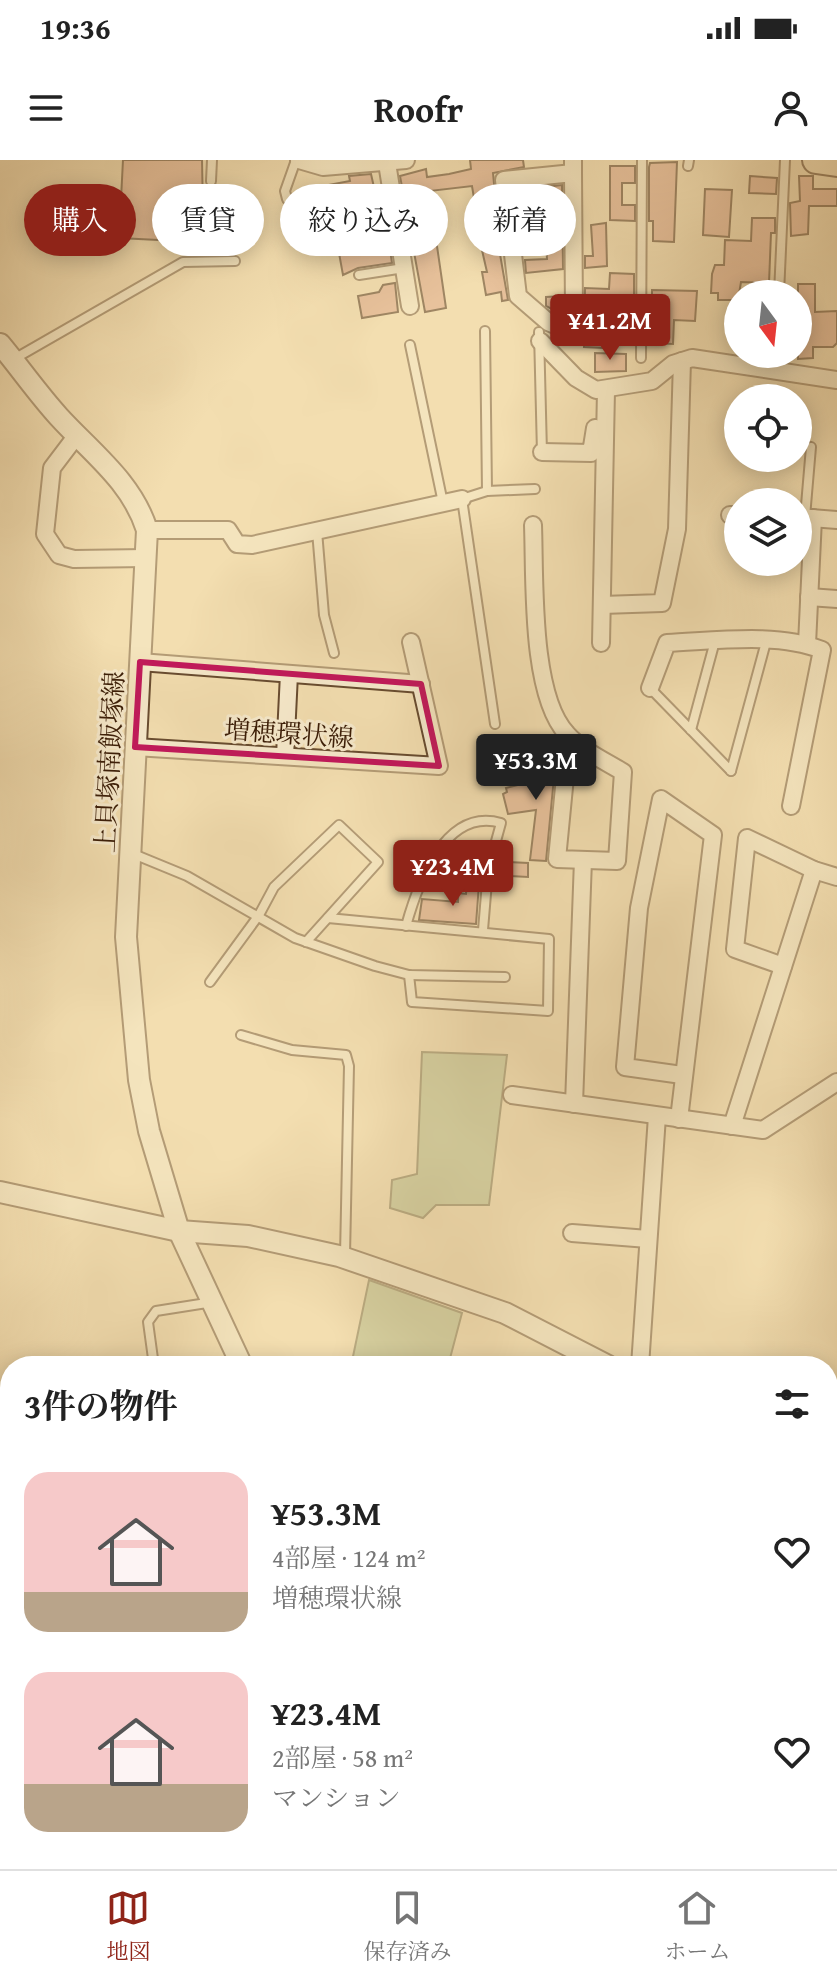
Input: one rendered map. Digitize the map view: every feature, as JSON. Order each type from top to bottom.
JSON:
[{"type":"main road","points":[[816,160],[837,163]]},
{"type":"street","points":[[298,160],[323,167],[406,160]]},
{"type":"street","points":[[387,163],[410,306]]},
{"type":"street","points":[[542,331],[565,329],[574,313],[573,167],[504,180],[518,296],[542,331],[576,378],[601,390],[652,381],[692,358],[837,380]]},
{"type":"street","name":"上貝塚南飯塚線","points":[[7,352],[77,435],[124,484],[140,508],[147,530],[126,937],[139,1080],[149,1131],[179,1231],[238,1356]]},
{"type":"street","points":[[602,605],[662,603],[677,529],[682,361]]},
{"type":"street","points":[[542,455],[591,453],[595,447],[601,390]]},
{"type":"street","points":[[601,390],[601,643]]},
{"type":"street","points":[[77,435],[52,468],[45,534],[59,555],[74,559],[146,558]]},
{"type":"street","points":[[147,530],[228,530],[237,544],[252,545],[462,499]]},
{"type":"street","points":[[812,518],[837,520]]},
{"type":"street","points":[[533,525],[538,660],[548,694],[569,736],[623,772],[617,861],[557,859],[569,736]]},
{"type":"street","points":[[807,644],[808,576]]},
{"type":"street","points":[[809,597],[837,599]]},
{"type":"street","points":[[140,662],[421,684],[411,642]]},
{"type":"street","points":[[650,688],[667,643],[766,642],[807,644],[822,650],[791,806]]},
{"type":"street","points":[[285,756],[289,674]]},
{"type":"street","name":"増穂環状線","points":[[135,747],[439,766],[421,684]]},
{"type":"street","points":[[679,1119],[713,835],[661,799],[639,908],[625,1067],[682,1075]]},
{"type":"street","points":[[783,966],[735,949],[747,838],[814,870],[837,877]]},
{"type":"street","points":[[574,1104],[583,860]]},
{"type":"street","points":[[732,1126],[814,870]]},
{"type":"street","points":[[512,1095],[763,1130],[837,1082]]},
{"type":"street","points":[[641,1356],[657,1116]]},
{"type":"street","points":[[0,1192],[179,1231],[248,1236],[345,1258],[505,1313],[589,1356]]},
{"type":"street","points":[[572,1233],[648,1239]]},
{"type":"lane","points":[[211,181],[212,160]]},
{"type":"lane","points":[[288,184],[298,160]]},
{"type":"lane","points":[[641,358],[642,160]]},
{"type":"lane","points":[[780,280],[785,160]]},
{"type":"lane","points":[[7,352],[183,262],[235,261]]},
{"type":"lane","points":[[359,275],[404,268]]},
{"type":"lane","points":[[485,331],[487,491]]},
{"type":"lane","points":[[542,331],[542,455]]},
{"type":"lane","points":[[410,345],[443,504]]},
{"type":"lane","points":[[495,724],[462,499],[487,491],[535,489]]},
{"type":"lane","points":[[317,531],[324,615],[334,653]]},
{"type":"lane","points":[[691,730],[715,641]]},
{"type":"lane","points":[[650,688],[731,771],[766,642]]},
{"type":"lane","points":[[406,926],[414,898],[440,849],[460,825],[485,818],[501,823],[488,870],[483,930]]},
{"type":"lane","points":[[210,982],[259,915],[274,887],[339,825],[378,862],[306,942]]},
{"type":"lane","points":[[130,853],[187,876],[306,942],[409,975],[505,977]]},
{"type":"lane","points":[[328,918],[483,930],[549,939],[548,1011],[412,1002],[409,975]]},
{"type":"lane","points":[[241,1035],[292,1050],[346,1055],[349,1066],[345,1258]]},
{"type":"lane","points":[[153,1356],[148,1322],[156,1311],[214,1302]]},
{"type":"highlighted area","points":[[140,662],[421,684],[439,766],[135,747]]},
{"type":"green space","points":[[422,1052],[507,1055],[489,1205],[436,1205],[423,1218],[390,1208],[392,1180],[417,1174]]},
{"type":"green space","points":[[369,1280],[462,1313],[451,1356],[353,1356]]},
{"type":"building","points":[[123,160],[202,160],[202,184],[152,184],[152,240],[136,239],[136,184],[122,184]]},
{"type":"building","points":[[470,160],[523,160],[524,167],[493,173],[494,184],[464,184],[464,187],[448,189],[448,184],[401,184],[400,176],[426,169],[427,177],[471,169]]},
{"type":"building","points":[[677,162],[674,242],[653,241],[653,221],[649,221],[650,163]]},
{"type":"building","points":[[610,166],[635,166],[635,183],[622,183],[622,205],[635,205],[635,221],[610,220]]},
{"type":"building","points":[[371,174],[373,184],[334,184],[350,181],[349,176]]},
{"type":"building","points":[[750,176],[777,178],[776,194],[749,193]]},
{"type":"building","points":[[799,176],[813,176],[813,189],[837,189],[837,206],[809,206],[808,234],[791,236],[790,203],[800,201]]},
{"type":"building","points":[[705,189],[732,190],[729,237],[703,235]]},
{"type":"building","points":[[752,218],[775,218],[775,233],[771,233],[769,280],[724,280],[724,300],[718,300],[718,293],[711,293],[712,274],[715,265],[724,265],[725,240],[751,241]]},
{"type":"building","points":[[606,223],[607,266],[585,268],[585,256],[593,256],[591,225]]},
{"type":"building","points":[[340,256],[391,256],[392,263],[358,268],[343,275]]},
{"type":"building","points":[[415,256],[438,256],[446,308],[425,312]]},
{"type":"building","points":[[483,256],[500,256],[508,300],[502,301],[501,292],[486,295],[482,272],[487,272]]},
{"type":"building","points":[[547,256],[563,256],[563,269],[526,273],[525,260],[547,259]]},
{"type":"building","points":[[610,273],[634,274],[634,296],[629,296],[626,326],[605,325],[603,348],[584,347],[585,288],[609,289]]},
{"type":"building","points":[[395,283],[398,312],[362,318],[358,296],[379,292],[383,285]]},
{"type":"building","points":[[812,284],[815,284],[815,312],[837,311],[837,343],[833,347],[813,347],[813,358]]},
{"type":"building","points":[[652,290],[697,291],[695,321],[674,320],[673,344],[652,343]]},
{"type":"building","points":[[563,296],[561,314],[546,306],[546,297]]},
{"type":"building","points":[[595,353],[626,354],[626,371],[595,372]]},
{"type":"building","points":[[543,745],[557,746],[546,861],[530,860],[536,810],[508,814],[503,794],[507,792],[506,788],[538,780]]},
{"type":"building","points":[[506,862],[528,863],[528,877],[505,873]]},
{"type":"building","points":[[467,882],[479,884],[476,924],[419,920],[422,899],[458,902],[458,893],[466,894]]}]
